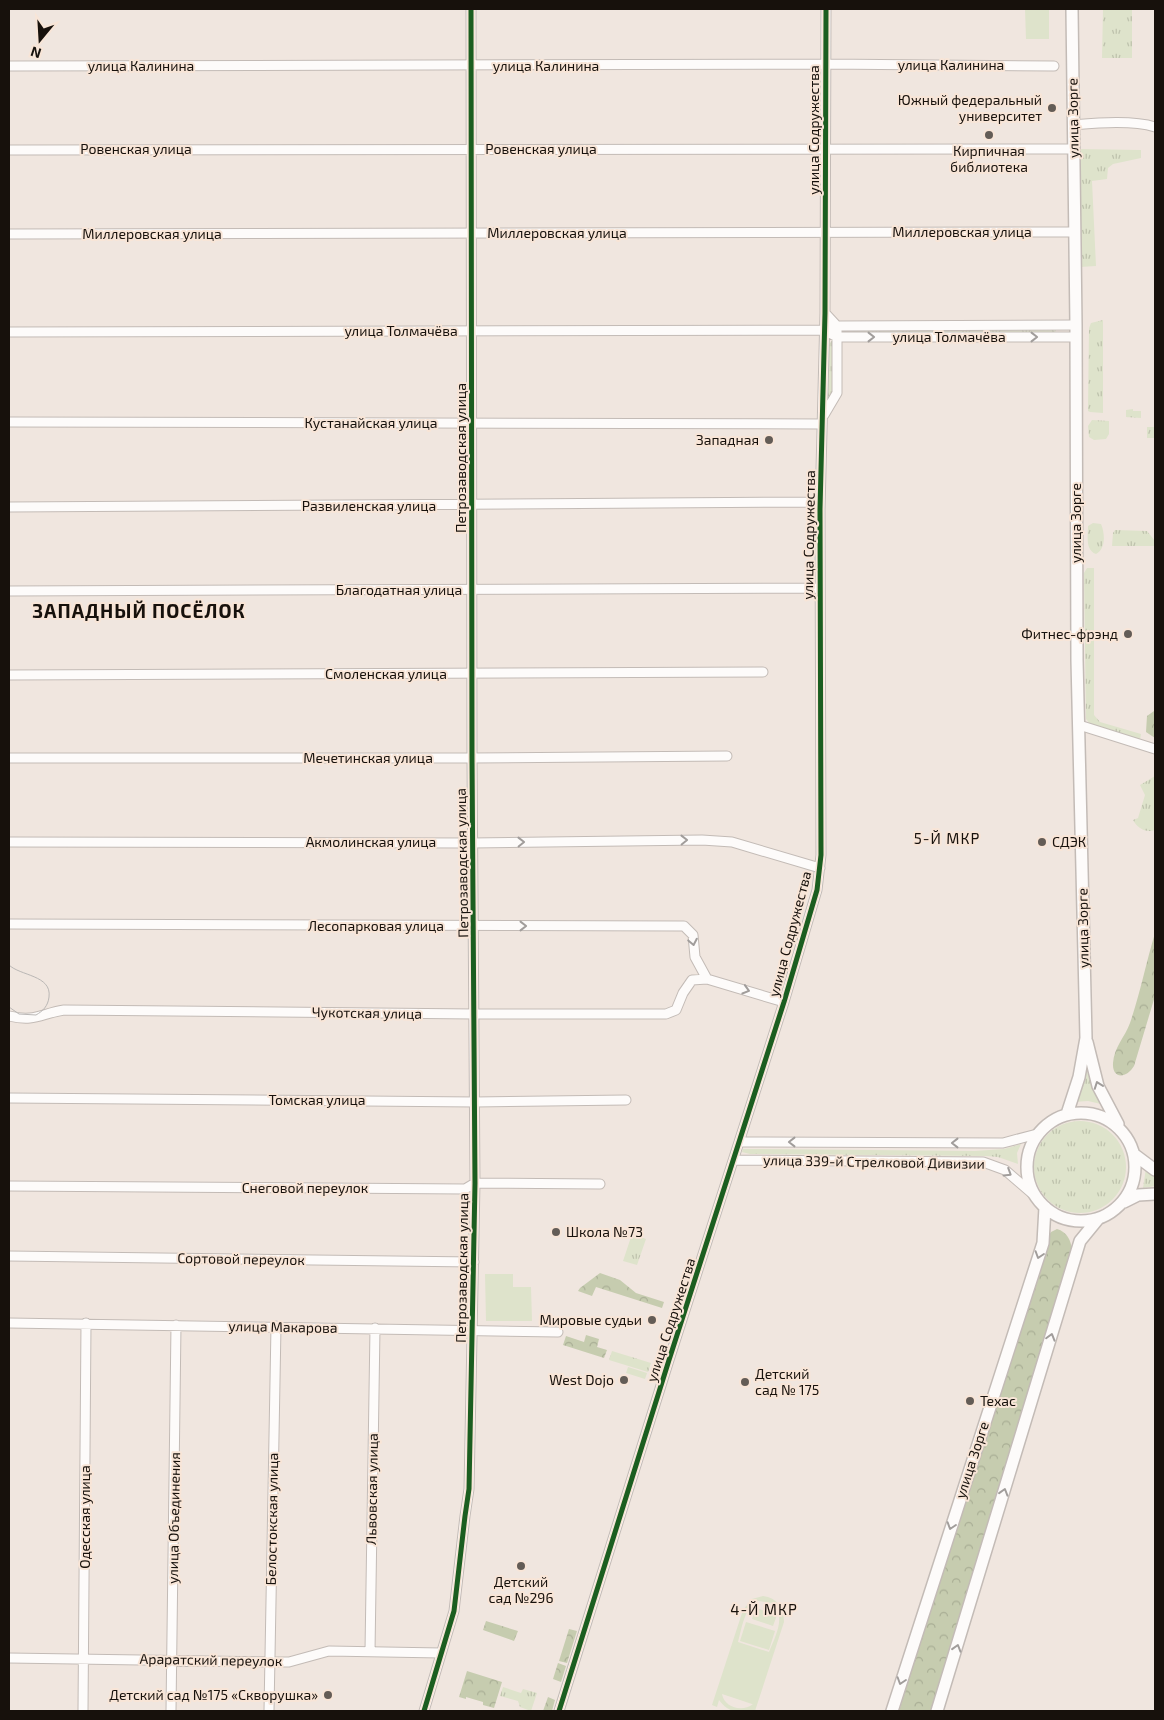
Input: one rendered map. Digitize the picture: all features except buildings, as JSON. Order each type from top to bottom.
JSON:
[{"type":"main road","name":"улица Зорге","points":[[1068,1114],[1079,1077],[1086,1038],[1078,725],[1072,9]]},
{"type":"main road","name":"улица Зорге","points":[[1086,1038],[1098,1086],[1120,1128]]},
{"type":"main road","points":[[1124,1202],[1132,1188],[1136,1172],[1135,1155],[1130,1140],[1120,1128],[1105,1117],[1086,1112],[1068,1114],[1056,1118],[1037,1134],[1030,1148],[1027,1164],[1028,1180],[1034,1195],[1045,1207],[1057,1215],[1070,1220],[1098,1219],[1112,1212],[1124,1202],[1138,1196],[1155,1194]]},
{"type":"main road","points":[[1135,1155],[1155,1170]]},
{"type":"main road","name":"улица Зорге","points":[[892,1711],[1042,1243],[1045,1207]]},
{"type":"main road","points":[[937,1711],[1080,1241],[1098,1219]]},
{"type":"street","name":"Петрозаводская улица","points":[[424,1711],[456,1600],[464,1516],[469,1489],[475,1183],[472,842],[471,9]]},
{"type":"street","name":"улица Содружества","points":[[560,1711],[784,1002],[817,890],[820,868],[820,502],[825,313],[826,9]]},
{"type":"street","name":"улица Калинина","points":[[9,66],[826,64],[1054,66]]},
{"type":"street","points":[[1073,125],[1128,124],[1155,127]]},
{"type":"street","name":"Ровенская улица","points":[[9,150],[1074,149]]},
{"type":"street","name":"Миллеровская улица","points":[[9,234],[1074,232]]},
{"type":"street","points":[[822,421],[837,393],[837,326],[825,313]]},
{"type":"street","name":"улица Толмачёва","points":[[9,332],[824,330],[837,326],[1076,331]]},
{"type":"street","name":"улица Толмачёва","points":[[824,330],[837,336],[1076,331]]},
{"type":"street","name":"Кустанайская улица","points":[[9,422],[472,423],[822,421]]},
{"type":"street","name":"Развиленская улица","points":[[9,507],[820,502]]},
{"type":"street","name":"Благодатная улица","points":[[9,591],[820,588]]},
{"type":"street","name":"Смоленская улица","points":[[9,675],[763,672]]},
{"type":"street","points":[[1078,725],[1155,749]]},
{"type":"street","name":"Мечетинская улица","points":[[9,758],[727,756]]},
{"type":"street","name":"Акмолинская улица","points":[[9,842],[702,840],[732,842],[820,868]]},
{"type":"street","name":"Лесопарковая улица","points":[[9,924],[684,926],[693,935],[695,957],[707,979]]},
{"type":"street","points":[[707,979],[784,1002]]},
{"type":"street","name":"Чукотская улица","points":[[9,1016],[27,1019],[38,1018],[64,1010],[666,1014],[676,1010],[683,993],[692,980],[707,979]]},
{"type":"street","name":"Томская улица","points":[[9,1098],[475,1102],[626,1100]]},
{"type":"street","name":"улица 339-й Стрелковой Дивизии","points":[[739,1142],[1003,1143],[1037,1134]]},
{"type":"street","name":"улица 339-й Стрелковой Дивизии","points":[[734,1160],[982,1162],[1004,1170],[1034,1195]]},
{"type":"street","name":"Снеговой переулок","points":[[9,1186],[465,1189],[475,1183],[600,1184]]},
{"type":"street","name":"Сортовой переулок","points":[[9,1256],[474,1262]]},
{"type":"street","name":"улица Макарова","points":[[9,1323],[558,1332]]},
{"type":"street","name":"Одесская улица","points":[[82,1711],[86,1324]]},
{"type":"street","name":"улица Объединения","points":[[172,1711],[176,1325]]},
{"type":"street","name":"Белостокская улица","points":[[269,1711],[276,1326]]},
{"type":"street","name":"Львовская улица","points":[[370,1651],[375,1328]]},
{"type":"street","name":"Араратский переулок","points":[[9,1658],[288,1662],[330,1651],[442,1653]]},
{"type":"green space","points":[[1025,9],[1049,9],[1049,39],[1026,39]]},
{"type":"green space","points":[[1103,9],[1132,9],[1132,58],[1102,58]]},
{"type":"green space","points":[[1078,149],[1141,150],[1141,158],[1113,164],[1108,168],[1107,179],[1092,181],[1096,266],[1080,267]]},
{"type":"green space","points":[[1103,320],[1103,413],[1088,411],[1089,328],[1091,323]]},
{"type":"green space","points":[[853,329],[1056,330],[1054,334],[854,333],[852,332]]},
{"type":"green space","points":[[832,340],[834,342],[833,392],[830,397],[826,395],[827,348]]},
{"type":"green space","points":[[1133,409],[1133,411],[1141,411],[1141,418],[1126,417],[1126,410]]},
{"type":"green space","points":[[1092,420],[1109,421],[1109,434],[1106,439],[1094,440],[1089,437],[1088,426]]},
{"type":"green space","points":[[1147,427],[1155,427],[1155,438],[1147,438]]},
{"type":"green space","points":[[1093,523],[1101,524],[1104,536],[1102,548],[1096,554],[1090,549],[1088,542],[1088,526]]},
{"type":"green space","points":[[1115,530],[1147,531],[1155,541],[1155,546],[1112,546]]},
{"type":"green space","points":[[1087,568],[1094,568],[1094,715],[1100,722],[1141,734],[1140,740],[1091,725],[1086,719],[1084,573]]},
{"type":"green space","points":[[1154,711],[1155,738],[1146,732],[1147,716]]},
{"type":"green space","points":[[1155,776],[1155,830],[1145,831],[1133,820],[1138,818],[1145,795],[1140,785]]},
{"type":"green space","points":[[1155,933],[1155,996],[1134,1066],[1128,1073],[1117,1075],[1113,1069],[1114,1057],[1130,1023]]},
{"type":"green space","points":[[1086,1068],[1093,1090],[1101,1104],[1088,1101],[1073,1102]]},
{"type":"green space","points":[[1080,1121],[1097,1125],[1112,1135],[1122,1150],[1126,1167],[1122,1184],[1112,1199],[1097,1209],[1080,1213],[1063,1209],[1048,1199],[1038,1184],[1034,1167],[1038,1150],[1048,1135],[1063,1125]]},
{"type":"green space","points":[[1021,1144],[1017,1153],[1018,1164],[998,1157],[986,1156],[750,1154],[742,1152],[743,1149],[975,1151],[1004,1149]]},
{"type":"green space","points":[[1146,1168],[1155,1175],[1155,1186],[1143,1188]]},
{"type":"green space","points":[[1057,1229],[1068,1237],[1072,1250],[933,1711],[899,1711],[1048,1237],[1051,1232]]},
{"type":"green space","points":[[632,1234],[646,1239],[637,1265],[623,1261]]},
{"type":"green space","points":[[600,1273],[620,1280],[636,1293],[664,1302],[662,1308],[596,1287],[592,1296],[578,1291]]},
{"type":"green space","points":[[485,1274],[513,1274],[513,1287],[531,1287],[532,1321],[486,1321]]},
{"type":"green space","points":[[586,1335],[599,1339],[597,1347],[607,1350],[604,1358],[563,1345],[566,1336],[584,1342]]},
{"type":"green space","points":[[612,1351],[651,1363],[648,1372],[609,1360]]},
{"type":"green space","points":[[628,1367],[647,1373],[645,1379],[626,1373]]},
{"type":"green space","points":[[763,1596],[776,1601],[783,1612],[784,1622],[755,1711],[731,1710],[719,1700],[717,1707],[712,1705],[743,1610],[752,1599]],"holes":[[[758,1601],[772,1603],[779,1614],[777,1633],[769,1652],[738,1642],[747,1613],[753,1604]],[[722,1694],[752,1704],[753,1704],[744,1708],[734,1707],[723,1699]]]},
{"type":"green space","points":[[756,1608],[777,1615],[773,1626],[752,1619]]},
{"type":"green space","points":[[486,1621],[518,1631],[514,1641],[483,1630]]},
{"type":"green space","points":[[746,1622],[775,1631],[769,1650],[740,1641]]},
{"type":"green space","points":[[569,1629],[577,1631],[567,1663],[559,1661]]},
{"type":"green space","points":[[558,1663],[566,1666],[561,1682],[553,1679]]},
{"type":"green space","points":[[467,1671],[502,1682],[494,1708],[483,1705],[483,1702],[459,1697]]},
{"type":"green space","points":[[503,1687],[521,1693],[523,1689],[537,1693],[531,1711],[520,1707],[518,1701],[500,1696]]},
{"type":"green space","points":[[548,1697],[555,1700],[552,1711],[543,1711]]},
{"type":"tram line","points":[[9,965],[41,980],[49,990],[48,1003],[36,1015],[19,1014],[9,1007]]},
{"type":"cycle path","points":[[424,1711],[454,1611],[469,1489],[475,1183],[472,758],[471,9]]},
{"type":"cycle path","points":[[559,1711],[784,1002],[817,890],[821,855],[820,509],[825,313],[826,9]]},
{"type":"place","name":"Южный федеральный университет","points":[[1052,108]]},
{"type":"place","name":"Кирпичная библиотека","points":[[989,135]]},
{"type":"place","name":"Западная","points":[[769,440]]},
{"type":"place","name":"Фитнес-фрэнд","points":[[1128,634]]},
{"type":"place","name":"СДЭК","points":[[1042,842]]},
{"type":"place","name":"Школа №73","points":[[556,1232]]},
{"type":"place","name":"Мировые судьи","points":[[652,1320]]},
{"type":"place","name":"West Dojo","points":[[624,1380]]},
{"type":"place","name":"Детский сад № 175","points":[[745,1382]]},
{"type":"place","name":"Техас","points":[[970,1401]]},
{"type":"place","name":"Детский сад №296","points":[[521,1566]]},
{"type":"place","name":"Детский сад №175 «Скворушка»","points":[[328,1695]]},
{"type":"district","name":"ЗАПАДНЫЙ ПОСЁЛОК","points":[[139,611]]},
{"type":"district","name":"5-Й МКР","points":[[947,839]]},
{"type":"district","name":"4-Й МКР","points":[[764,1610]]}]
